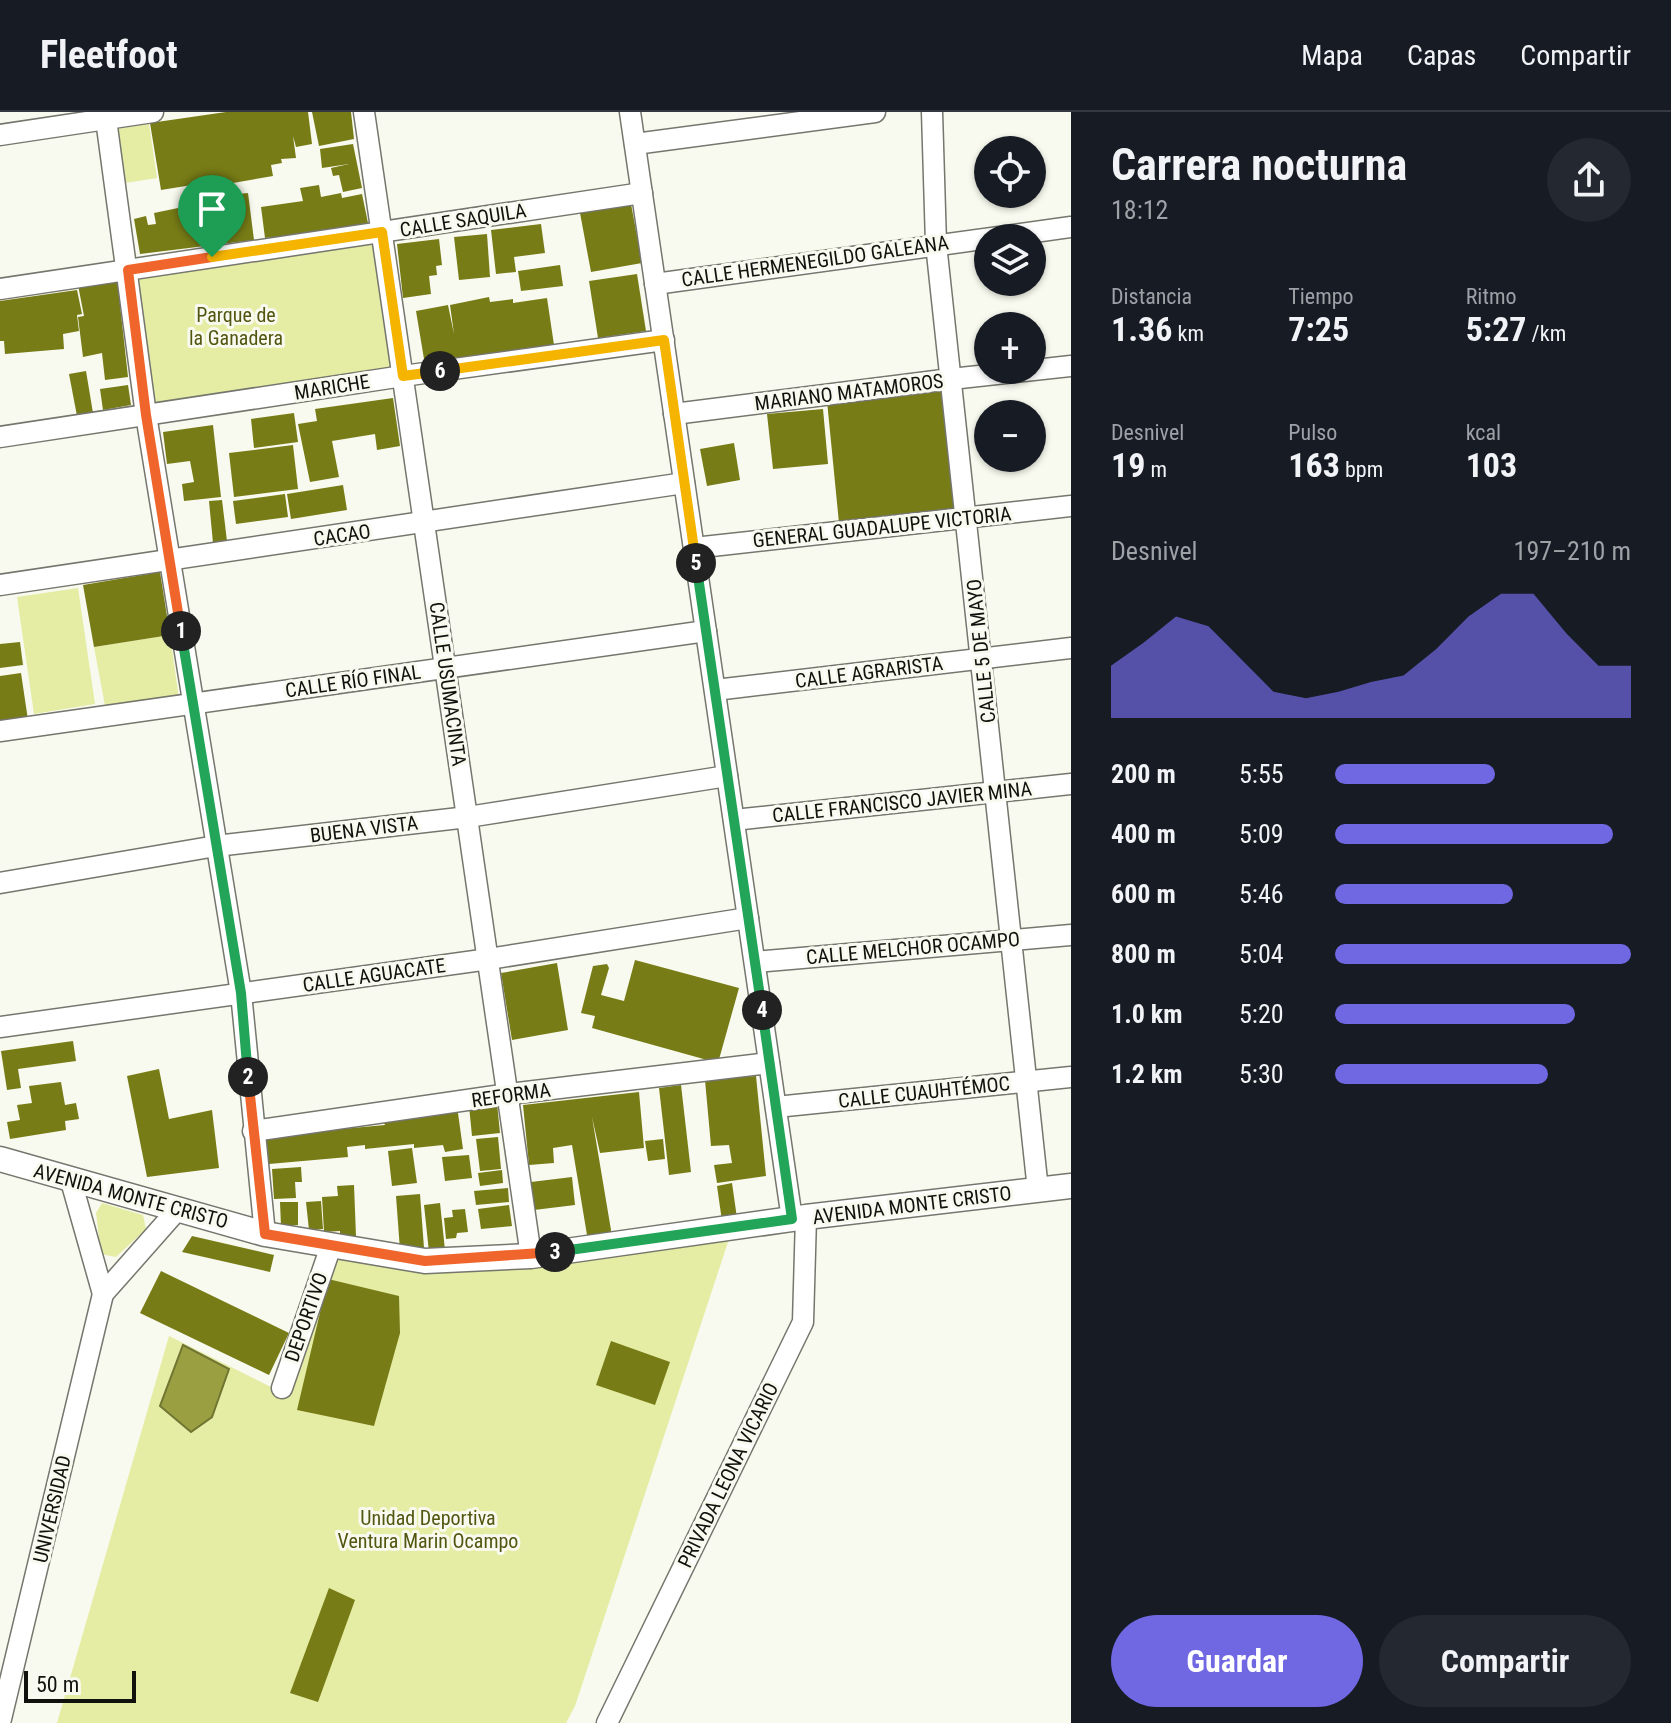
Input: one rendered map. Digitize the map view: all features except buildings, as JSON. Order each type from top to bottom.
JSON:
[{"type":"main road","name":"AVENIDA MONTE CRISTO","points":[[0,1159],[265,1234],[425,1261],[531,1256],[799,1218],[1071,1186]]},
{"type":"street","points":[[0,135],[106,116],[153,112]]},
{"type":"street","name":"CALLE USUMACINTA","points":[[364,112],[531,1256]]},
{"type":"street","name":"PRIVADA LEONA VICARIO","points":[[607,1723],[803,1322],[799,1218],[769,1063],[630,112]]},
{"type":"street","points":[[635,144],[875,112]]},
{"type":"street","name":"CALLE 5 DE MAYO","points":[[932,112],[936,244],[1038,1190]]},
{"type":"street","points":[[106,116],[146,415],[241,993],[265,1234]]},
{"type":"street","name":"CALLE SAQUILA","points":[[0,289],[642,193]]},
{"type":"street","name":"CALLE HERMENEGILDO GALEANA","points":[[655,284],[1071,227]]},
{"type":"street","name":"MARICHE","points":[[0,437],[664,340]]},
{"type":"street","name":"MARIANO MATAMOROS","points":[[674,414],[1071,366]]},
{"type":"street","name":"CACAO","points":[[0,585],[684,483]]},
{"type":"street","name":"GENERAL GUADALUPE VICTORIA","points":[[694,548],[1071,506]]},
{"type":"street","name":"CALLE RÍO FINAL","points":[[0,731],[706,631]]},
{"type":"street","name":"CALLE AGRARISTA","points":[[715,690],[1071,648]]},
{"type":"street","name":"BUENA VISTA","points":[[0,883],[216,846],[468,817],[727,776]]},
{"type":"street","name":"CALLE FRANCISCO JAVIER MINA","points":[[734,820],[1071,784]]},
{"type":"street","name":"CALLE AGUACATE","points":[[0,1027],[489,959],[748,918]]},
{"type":"street","name":"CALLE MELCHOR OCAMPO","points":[[755,962],[1071,935]]},
{"type":"street","name":"REFORMA","points":[[253,1131],[509,1094],[769,1063]]},
{"type":"street","name":"CALLE CUAUHTÉMOC","points":[[776,1107],[1071,1077]]},
{"type":"street","points":[[71,1181],[103,1294]]},
{"type":"street","points":[[103,1294],[179,1208]]},
{"type":"street","name":"DEPORTIVO","points":[[282,1388],[331,1246]]},
{"type":"street","name":"UNIVERSIDAD","points":[[0,1723],[103,1294]]},
{"type":"green space","points":[[149,124],[157,178],[125,183],[116,129]]},
{"type":"green space","name":"Parque de la Ganadera","points":[[375,238],[393,370],[152,407],[135,274]]},
{"type":"green space","points":[[78,588],[95,704],[34,714],[17,597]]},
{"type":"green space","points":[[170,635],[179,699],[106,711],[94,647]]},
{"type":"green space","points":[[102,1203],[143,1215],[146,1229],[116,1257],[101,1254],[96,1213]]},
{"type":"green space","name":"Unidad Deportiva Ventura Marin Ocampo","points":[[729,1239],[575,1706],[566,1723],[57,1723],[169,1336],[287,1395],[334,1255],[478,1272]]},
{"type":"shaded area","points":[[183,1345],[229,1369],[212,1417],[191,1432],[160,1406]]},
{"type":"route","points":[[382,232],[403,376],[664,340],[792,1219],[531,1256],[468,1260],[425,1261],[384,1256],[265,1234],[241,993],[146,415],[128,270],[212,257],[382,232]]}]
